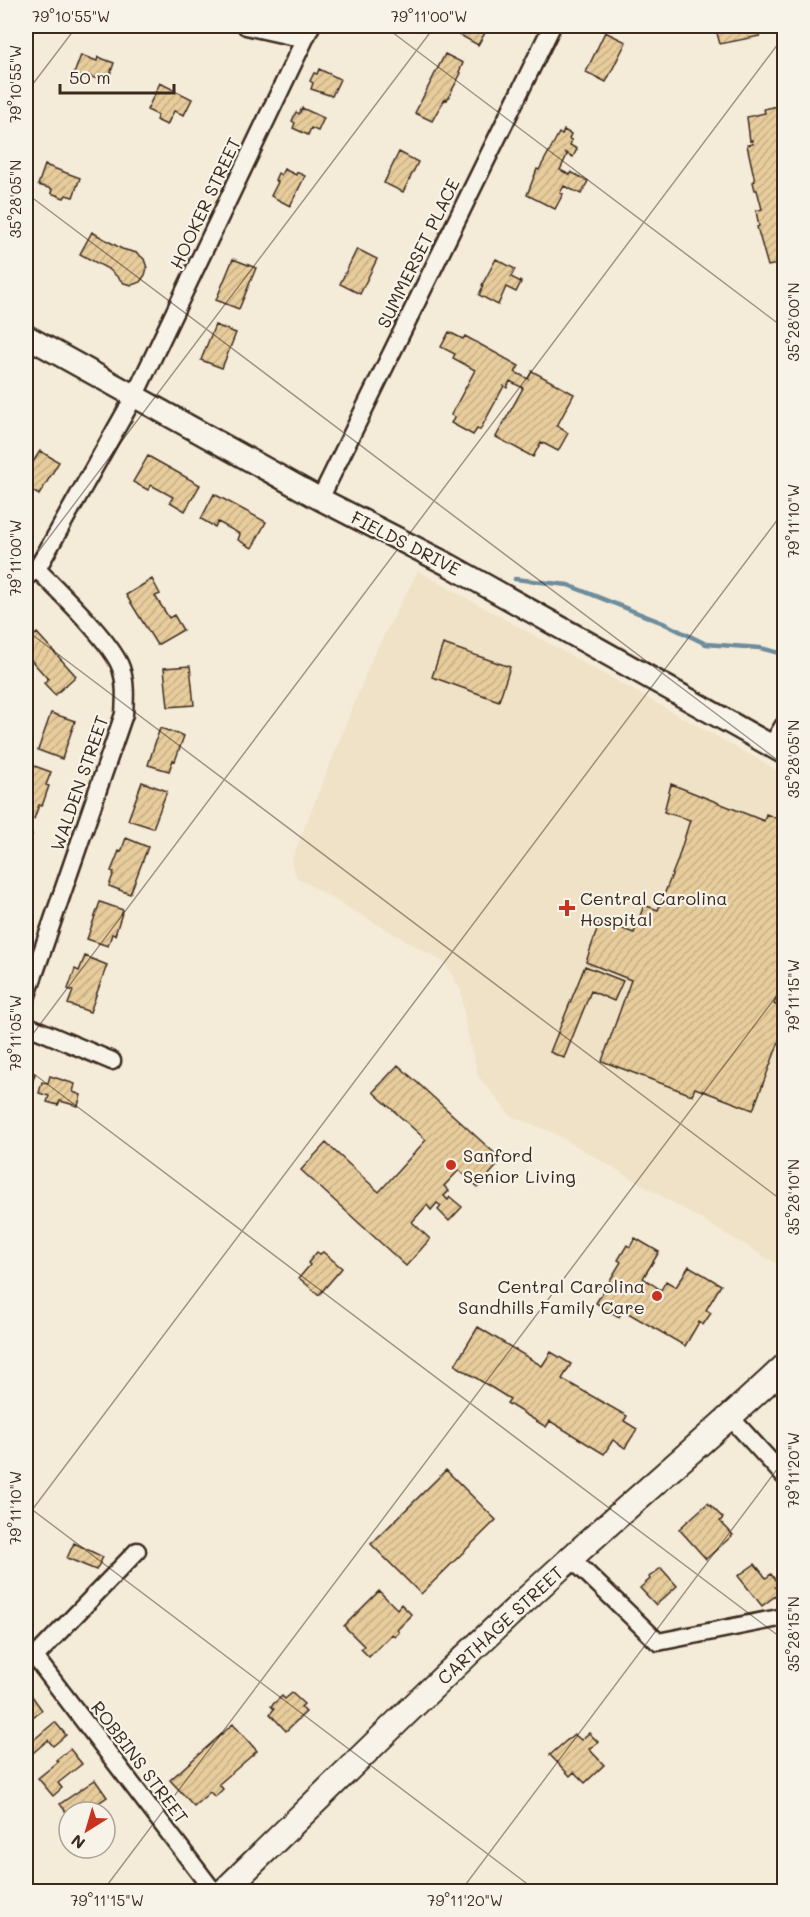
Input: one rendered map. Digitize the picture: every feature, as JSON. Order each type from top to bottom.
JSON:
[{"type":"main road","name":"CARTHAGE STREET","points":[[223,1892],[441,1679],[571,1558],[731,1418],[784,1367]]},
{"type":"street","points":[[246,26],[308,32]]},
{"type":"street","name":"SUMMERSET PLACE","points":[[320,499],[552,26]]},
{"type":"street","name":"HOOKER STREET","points":[[31,573],[134,398],[308,32]]},
{"type":"street","name":"FIELDS DRIVE","points":[[26,336],[134,398],[320,499],[449,565],[778,750]]},
{"type":"street","name":"WALDEN STREET","points":[[26,998],[124,714],[125,689],[120,666],[105,643],[31,573]]},
{"type":"street","points":[[778,750],[784,725]]},
{"type":"street","points":[[26,1025],[112,1061]]},
{"type":"street","points":[[731,1418],[784,1476]]},
{"type":"street","points":[[30,1660],[137,1551]]},
{"type":"street","points":[[571,1558],[658,1642],[784,1617]]},
{"type":"street","name":"ROBBINS STREET","points":[[30,1660],[214,1892]]},
{"type":"shaded area","name":"Central Carolina Hospital","points":[[418,571],[784,774],[784,1268],[554,1133],[511,1116],[478,1076],[466,1027],[461,991],[445,963],[297,878],[291,862],[373,656]]},
{"type":"building","points":[[456,26],[489,26],[478,45],[460,35],[461,33],[454,29]]},
{"type":"building","points":[[715,26],[758,26],[760,36],[720,44]]},
{"type":"building","points":[[605,32],[626,42],[606,82],[586,72]]},
{"type":"building","points":[[445,54],[463,63],[459,72],[461,73],[447,100],[445,99],[432,121],[415,113]]},
{"type":"building","points":[[81,55],[97,61],[98,57],[114,63],[107,83],[87,75],[86,78],[74,74]]},
{"type":"building","points":[[319,69],[340,79],[332,96],[311,89],[313,83],[310,81]]},
{"type":"building","points":[[160,83],[192,99],[184,115],[174,111],[167,125],[156,120],[158,115],[147,110]]},
{"type":"building","points":[[782,105],[784,127],[779,128],[784,154],[784,208],[782,208],[784,263],[768,266],[757,227],[759,226],[756,211],[762,209],[753,182],[755,181],[747,145],[753,144],[752,140],[750,141],[747,117],[765,113],[764,109]]},
{"type":"building","points":[[302,108],[324,118],[318,131],[311,128],[308,135],[293,128],[295,123],[292,121],[296,112],[299,114]]},
{"type":"building","points":[[564,130],[571,134],[570,145],[577,149],[573,157],[566,153],[560,170],[570,175],[571,172],[588,181],[581,194],[564,186],[560,193],[563,194],[555,209],[527,195],[537,169],[539,170],[559,133],[562,135]]},
{"type":"building","points":[[399,152],[418,162],[403,192],[384,183]]},
{"type":"building","points":[[45,165],[80,178],[73,197],[66,195],[64,198],[51,193],[52,189],[38,185]]},
{"type":"building","points":[[284,169],[296,175],[297,172],[305,176],[290,206],[271,196],[278,182],[275,180],[278,173],[281,175]]},
{"type":"building","points":[[92,232],[122,249],[137,253],[144,259],[147,268],[140,282],[132,285],[124,283],[110,270],[80,254]]},
{"type":"building","points":[[357,249],[377,259],[360,294],[340,284]]},
{"type":"building","points":[[233,259],[256,268],[239,309],[216,300]]},
{"type":"building","points":[[496,259],[515,269],[511,277],[521,282],[516,292],[506,287],[498,305],[479,295]]},
{"type":"building","points":[[215,325],[236,333],[222,368],[201,360]]},
{"type":"building","points":[[449,332],[463,339],[465,336],[519,366],[515,372],[528,379],[532,371],[574,394],[557,426],[568,433],[558,451],[541,442],[533,457],[496,437],[523,388],[510,381],[507,388],[504,386],[480,430],[477,429],[473,435],[451,423],[455,417],[451,415],[475,370],[453,358],[455,354],[441,347]]},
{"type":"building","points":[[40,451],[59,462],[39,495],[26,487],[26,469]]},
{"type":"building","points":[[148,456],[200,485],[185,511],[170,502],[173,497],[151,485],[148,490],[133,482]]},
{"type":"building","points":[[214,494],[266,522],[252,548],[238,540],[240,534],[218,522],[215,527],[201,519]]},
{"type":"building","points":[[152,579],[160,594],[155,596],[169,618],[174,615],[183,630],[157,645],[126,595]]},
{"type":"building","points":[[37,633],[76,676],[55,695],[44,683],[48,679],[31,660],[26,664],[26,643]]},
{"type":"building","points":[[443,644],[510,667],[499,701],[432,677]]},
{"type":"building","points":[[190,666],[194,705],[168,707],[164,668]]},
{"type":"building","points":[[51,713],[75,721],[62,759],[38,750]]},
{"type":"building","points":[[160,728],[184,736],[169,771],[148,765]]},
{"type":"building","points":[[29,764],[51,772],[42,806],[39,805],[34,819],[26,816],[26,772]]},
{"type":"building","points":[[142,782],[167,791],[153,828],[128,820]]},
{"type":"building","points":[[671,784],[764,821],[766,814],[784,821],[784,991],[780,989],[774,1004],[784,1008],[784,1041],[780,1039],[753,1110],[695,1088],[692,1095],[602,1061],[631,980],[586,962],[600,921],[634,933],[644,905],[658,910],[677,862],[690,820],[664,812]]},
{"type":"building","points":[[26,833],[32,835],[26,854]]},
{"type":"building","points":[[126,838],[148,847],[130,894],[109,886],[114,872],[111,871]]},
{"type":"building","points":[[100,902],[123,910],[115,935],[112,934],[108,946],[87,939]]},
{"type":"building","points":[[85,956],[107,965],[90,1012],[68,1004],[73,991],[68,989],[75,969],[79,971]]},
{"type":"building","points":[[585,966],[623,981],[614,1001],[591,991],[564,1058],[550,1052]]},
{"type":"building","points":[[26,1065],[32,1067],[30,1072],[35,1074],[30,1088],[26,1087]]},
{"type":"building","name":"Sanford Senior Living","points":[[398,1065],[502,1160],[478,1187],[459,1170],[444,1186],[449,1191],[444,1196],[448,1200],[450,1197],[462,1207],[449,1221],[438,1210],[441,1206],[437,1203],[431,1210],[427,1205],[412,1222],[430,1239],[406,1266],[301,1170],[326,1143],[379,1192],[426,1140],[373,1092]]},
{"type":"building","points":[[50,1076],[75,1084],[73,1092],[81,1095],[78,1106],[60,1101],[58,1105],[47,1102],[49,1096],[39,1093],[42,1082],[48,1083]]},
{"type":"building","name":"Central Carolina Sandhills Family Care","points":[[635,1238],[659,1252],[643,1278],[661,1290],[666,1281],[676,1287],[689,1266],[721,1285],[706,1310],[711,1313],[703,1325],[699,1322],[685,1346],[623,1310],[619,1317],[596,1303],[621,1262],[618,1260],[627,1245],[630,1247]]},
{"type":"building","points":[[317,1252],[320,1254],[323,1252],[342,1268],[319,1295],[299,1278]]},
{"type":"building","points":[[478,1327],[542,1366],[551,1352],[571,1364],[562,1379],[627,1416],[624,1421],[637,1429],[625,1448],[613,1440],[604,1454],[550,1421],[546,1427],[507,1403],[510,1399],[455,1365]]},
{"type":"building","points":[[446,1470],[496,1520],[421,1594],[371,1544]]},
{"type":"building","points":[[708,1503],[723,1518],[720,1521],[733,1535],[706,1559],[679,1529]]},
{"type":"building","points":[[74,1543],[103,1557],[96,1570],[67,1558]]},
{"type":"building","points":[[755,1564],[766,1578],[771,1574],[779,1585],[775,1587],[779,1593],[762,1606],[738,1576]]},
{"type":"building","points":[[661,1568],[677,1586],[656,1605],[640,1588]]},
{"type":"building","points":[[379,1591],[397,1609],[401,1604],[412,1615],[397,1630],[399,1632],[395,1637],[392,1634],[369,1657],[361,1649],[364,1646],[344,1626]]},
{"type":"building","points":[[29,1692],[42,1710],[26,1722],[26,1695]]},
{"type":"building","points":[[292,1693],[304,1704],[301,1707],[306,1712],[286,1731],[270,1714],[274,1709],[271,1706],[282,1696],[285,1699]]},
{"type":"building","points":[[55,1722],[66,1735],[53,1746],[48,1740],[27,1758],[27,1737],[31,1742]]},
{"type":"building","points":[[233,1724],[257,1751],[219,1784],[223,1789],[215,1797],[210,1792],[194,1806],[170,1780]]},
{"type":"building","points":[[589,1733],[598,1742],[589,1749],[604,1765],[585,1783],[574,1772],[570,1776],[550,1755],[574,1734],[581,1740]]},
{"type":"building","points":[[70,1749],[82,1764],[58,1783],[62,1788],[53,1796],[38,1778]]},
{"type":"building","points":[[95,1780],[107,1797],[103,1800],[66,1800]]},
{"type":"waterway","points":[[515,579],[568,585],[663,623],[706,644],[760,648],[784,654]]},
{"type":"place","name":"Central Carolina Hospital","points":[[567,908]]},
{"type":"place","name":"Sanford Senior Living","points":[[451,1165]]},
{"type":"place","name":"Central Carolina Sandhills Family Care","points":[[657,1296]]}]
